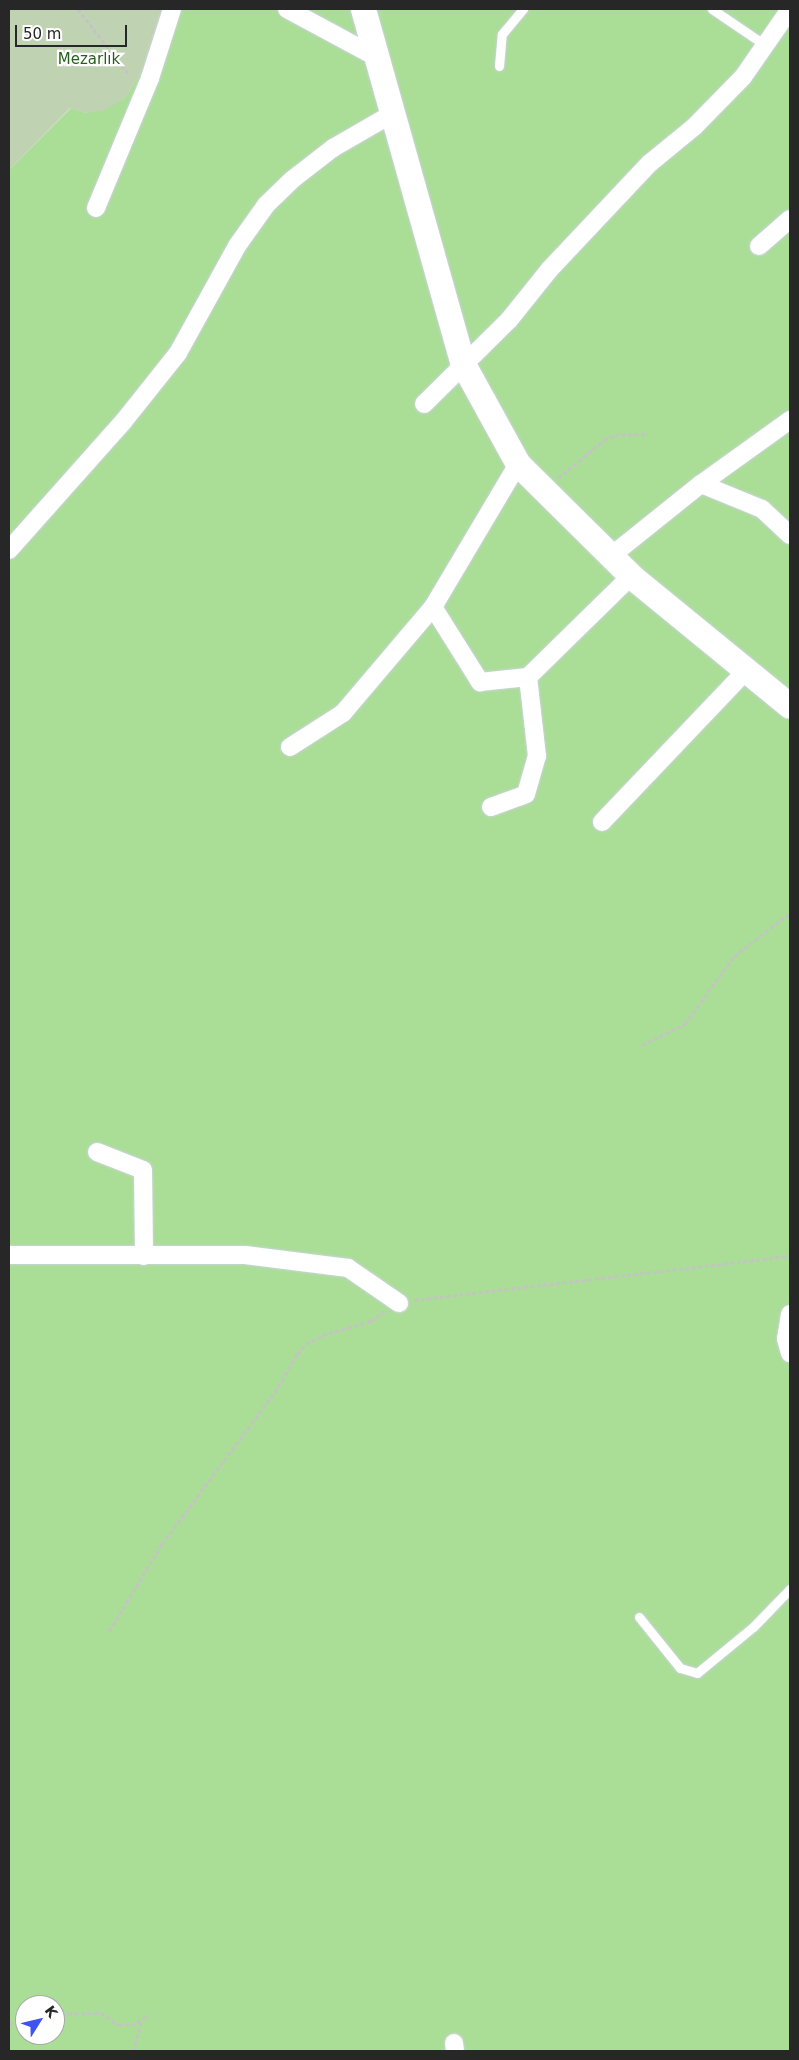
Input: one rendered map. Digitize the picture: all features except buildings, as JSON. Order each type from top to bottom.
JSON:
[{"type":"street","points":[[96,208],[150,78],[172,9]]},
{"type":"street","points":[[287,9],[380,59]]},
{"type":"street","points":[[363,9],[380,59],[392,114],[463,364],[518,464],[632,576],[790,706]]},
{"type":"street","points":[[424,404],[509,320],[549,270],[650,163],[694,128],[743,77],[790,9]]},
{"type":"street","points":[[9,550],[123,422],[178,353],[242,239],[266,205],[293,178],[333,148],[392,114]]},
{"type":"street","points":[[759,246],[790,219]]},
{"type":"street","points":[[612,556],[700,484],[790,420]]},
{"type":"street","points":[[290,747],[343,713],[434,607],[518,464]]},
{"type":"street","points":[[700,484],[762,509],[790,535]]},
{"type":"street","points":[[434,607],[480,682],[528,677],[632,576]]},
{"type":"street","points":[[602,822],[746,670]]},
{"type":"street","points":[[492,807],[526,794],[537,756],[528,677]]},
{"type":"street","points":[[97,1152],[143,1170],[144,1256]]},
{"type":"street","points":[[9,1255],[245,1255],[348,1268],[399,1303]]},
{"type":"street","points":[[790,1314],[786,1339],[790,1353]]},
{"type":"lane","points":[[498,66],[502,34],[523,9]]},
{"type":"lane","points":[[712,9],[765,45]]},
{"type":"lane","points":[[639,1617],[680,1668],[697,1673],[753,1627],[790,1589]]},
{"type":"path","points":[[78,9],[128,73]]},
{"type":"path","points":[[543,490],[604,440],[616,435],[648,434]]},
{"type":"path","points":[[642,1045],[685,1024],[734,956],[790,913]]},
{"type":"path","points":[[110,1631],[162,1544],[275,1392],[297,1354],[306,1344],[323,1335],[371,1321],[399,1303],[790,1256]]},
{"type":"path","points":[[65,2014],[100,2013],[119,2025],[141,2022],[150,2015]]},
{"type":"path","points":[[133,2051],[141,2022]]},
{"type":"green space","name":"Mezarlık","points":[[9,9],[162,9],[140,74],[124,99],[103,111],[86,113],[70,108],[9,170]]},
{"type":"green space","points":[[162,9],[790,9],[790,2051],[9,2051],[9,170],[71,108],[86,113],[124,99],[140,74]]}]
